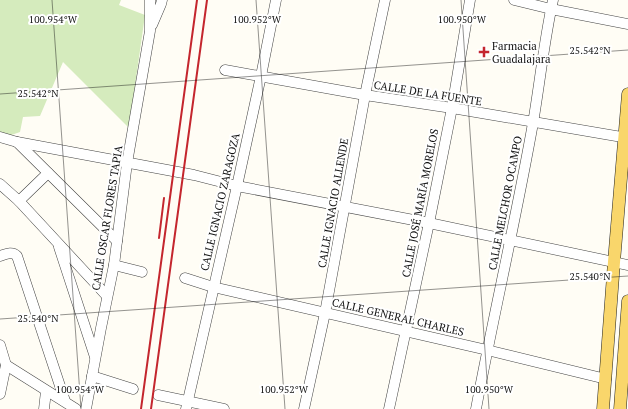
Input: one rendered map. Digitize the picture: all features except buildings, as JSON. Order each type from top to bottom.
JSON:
[{"type":"main road","points":[[603,409],[614,262],[626,137],[628,94]]},
{"type":"main road","points":[[620,409],[628,301]]},
{"type":"street","name":"CALLE OSCAR FLORES TAPIA","points":[[86,409],[114,265],[127,162],[150,31],[150,0]]},
{"type":"street","name":"CALLE OSCAR FLORES TAPIA","points":[[150,31],[162,0]]},
{"type":"street","name":"CALLE IGNACIO ZARAGOZA","points":[[186,405],[237,186],[276,0]]},
{"type":"street","name":"CALLE IGNACIO ALLENDE","points":[[304,409],[325,312],[384,0]]},
{"type":"street","name":"CALLE JOSÉ MARÍA MORELOS","points":[[389,409],[452,108],[470,0]]},
{"type":"street","points":[[514,0],[552,4],[628,24]]},
{"type":"street","name":"CALLE MELCHOR OCAMPO","points":[[476,409],[511,240],[533,122],[552,4]]},
{"type":"street","name":"CALLE DE LA FUENTE","points":[[225,70],[365,95],[626,137]]},
{"type":"street","points":[[0,137],[17,142],[194,175],[237,186],[345,206],[628,265]]},
{"type":"street","points":[[17,142],[117,241]]},
{"type":"street","points":[[19,201],[48,173]]},
{"type":"street","points":[[0,184],[19,201],[107,296]]},
{"type":"street","points":[[58,243],[95,358]]},
{"type":"street","points":[[0,256],[9,253],[17,256],[65,402]]},
{"type":"street","points":[[114,265],[142,272]]},
{"type":"street","name":"CALLE GENERAL CHARLES","points":[[184,278],[213,287],[606,379]]},
{"type":"street","points":[[0,344],[6,365],[1,387]]},
{"type":"street","points":[[6,365],[76,409]]},
{"type":"street","points":[[92,376],[133,389]]},
{"type":"street","points":[[44,409],[46,391]]},
{"type":"street","points":[[158,395],[186,405],[224,409]]},
{"type":"green space","points":[[0,0],[121,0],[119,5],[145,15],[129,128],[63,62],[40,116],[23,117],[20,132],[0,139]]},
{"type":"railway","points":[[141,409],[197,0]]},
{"type":"railway","points":[[151,409],[207,0]]},
{"type":"railway","points":[[159,238],[164,198]]},
{"type":"place","name":"Farmacia Guadalajara","points":[[484,52]]}]
